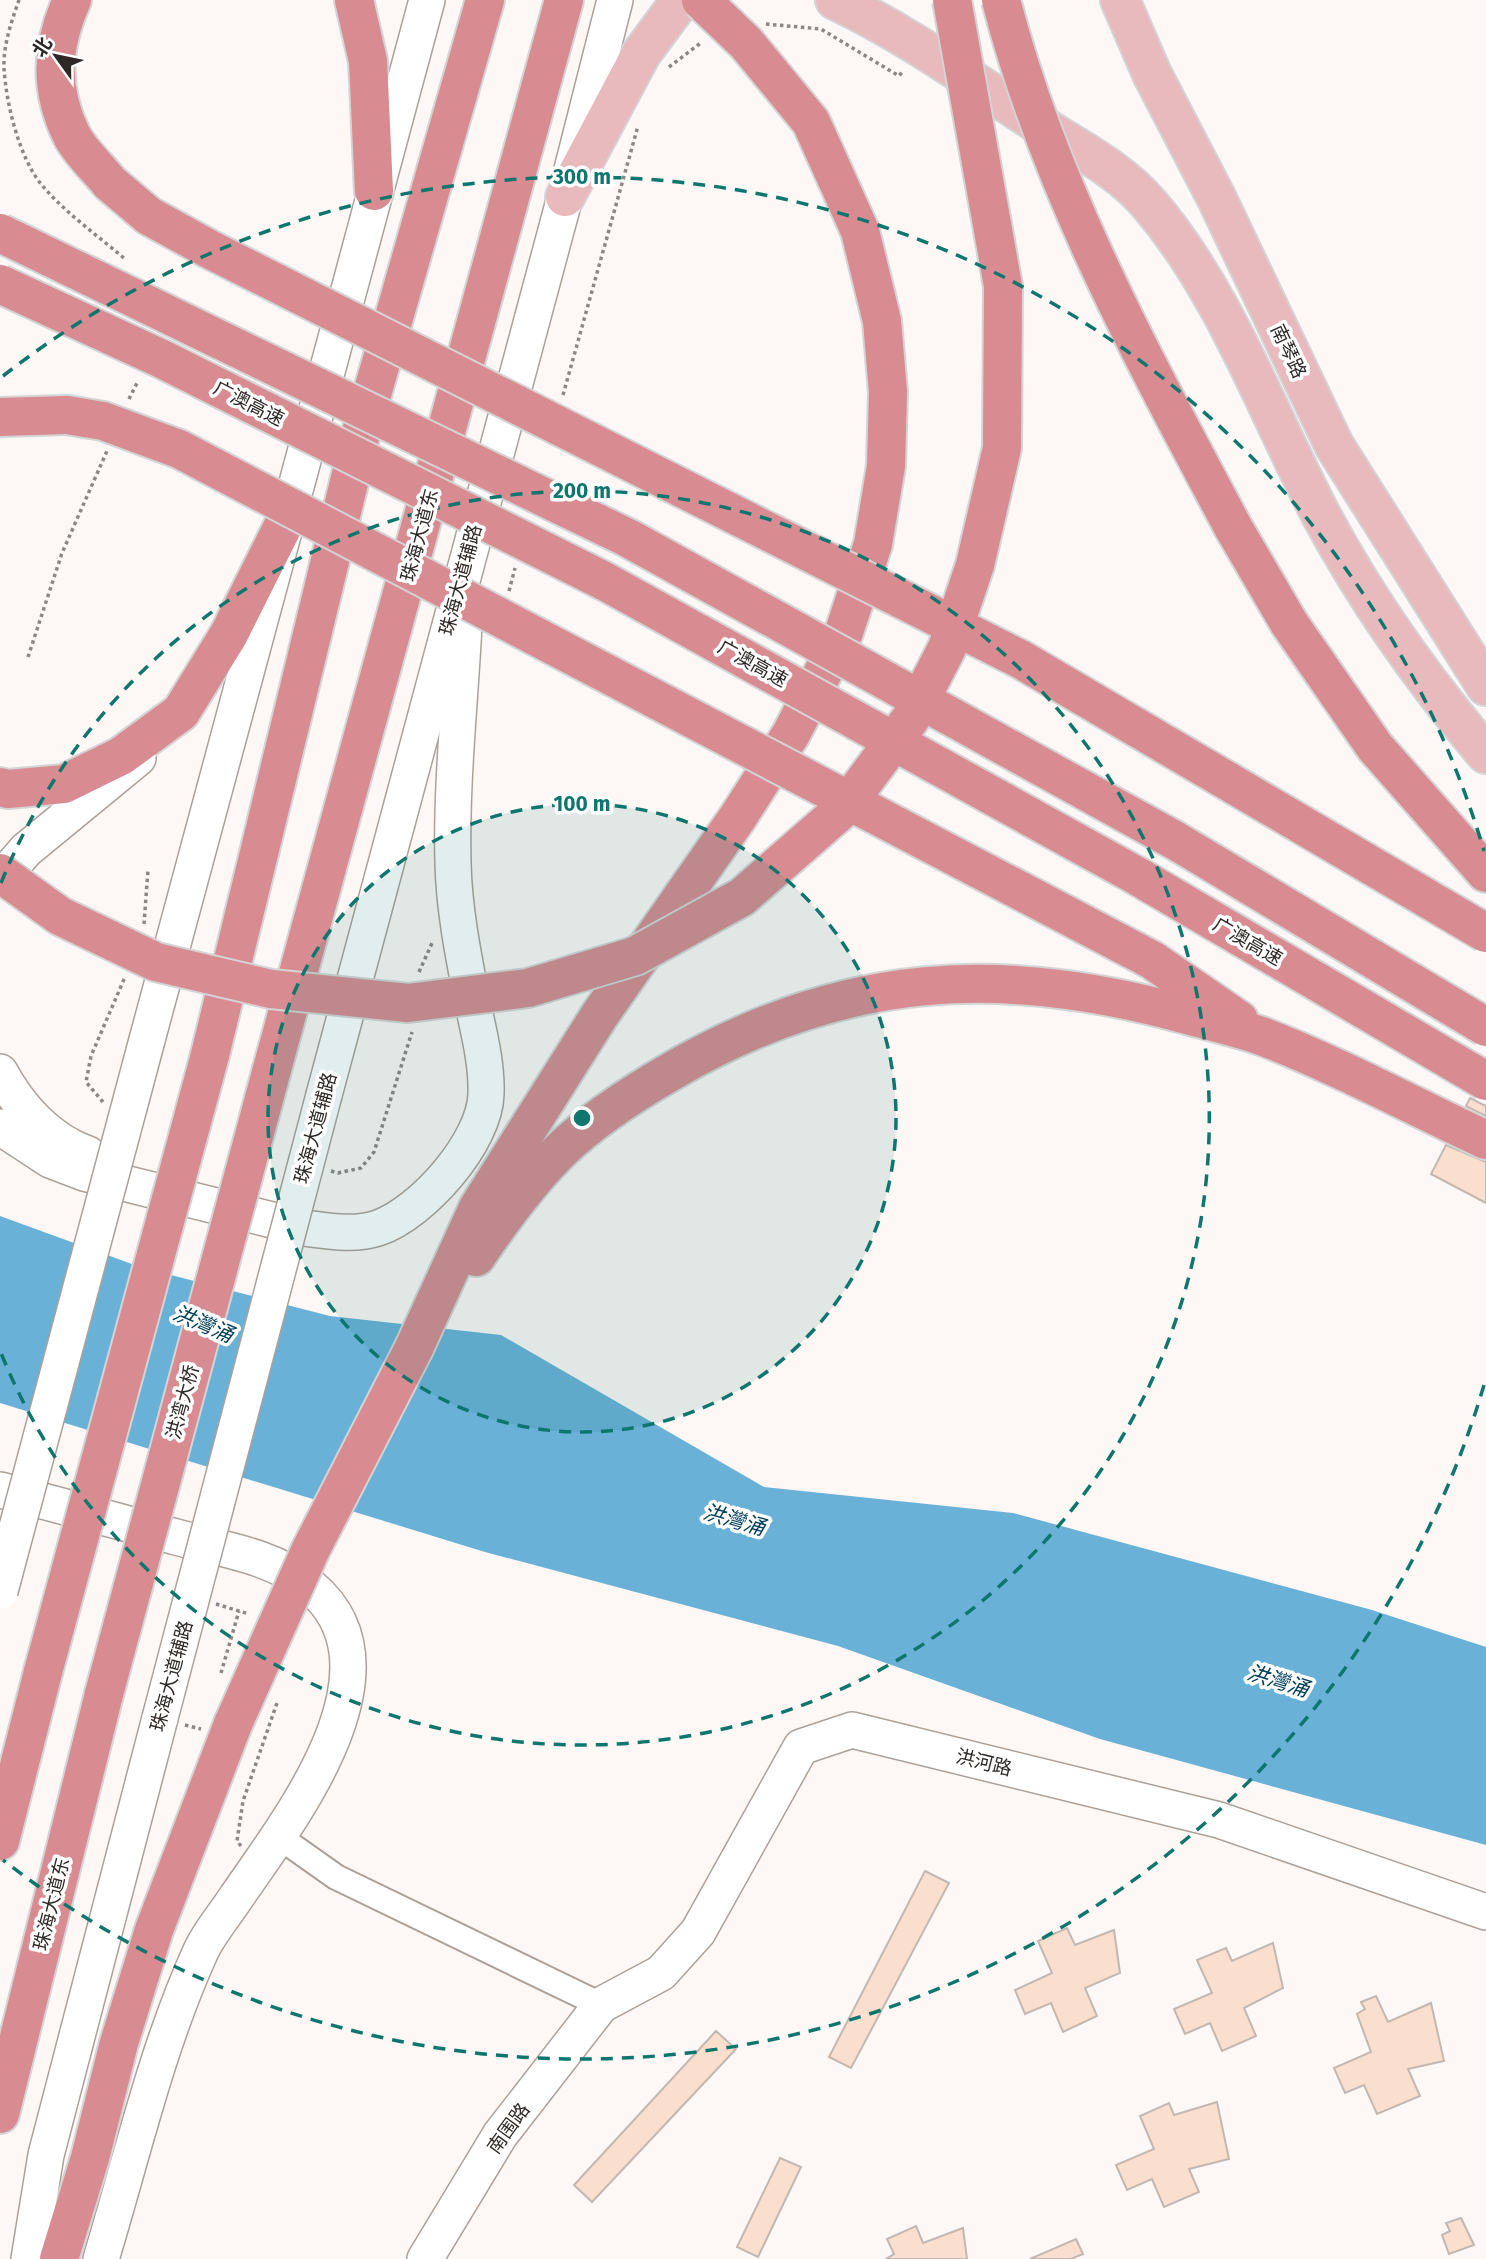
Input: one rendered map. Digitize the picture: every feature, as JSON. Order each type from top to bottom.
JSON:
[{"type":"highway","points":[[72,0],[59,30],[54,84],[73,137],[110,183],[149,216],[209,249],[1020,659],[1486,933]]},
{"type":"highway","points":[[354,0],[368,61],[374,191]]},
{"type":"highway","points":[[0,1841],[209,1055],[362,429],[485,0]]},
{"type":"highway","name":"珠海大道东","points":[[272,1069],[564,0]]},
{"type":"highway","points":[[59,2259],[90,2158],[119,2043],[219,1727],[414,1348],[599,1016],[738,817],[791,734],[844,632],[873,544],[886,454],[888,392],[883,321],[860,232],[811,122],[746,43],[701,0]]},
{"type":"highway","points":[[0,873],[60,916],[156,962],[271,989],[408,1003],[528,988],[635,957],[742,897],[845,807],[911,718],[947,648],[975,565],[1002,448],[1003,286],[952,0]]},
{"type":"highway","points":[[1001,0],[1010,36],[1071,203],[1146,365],[1233,527],[1289,623],[1375,747],[1486,873]]},
{"type":"highway","points":[[0,233],[628,538],[1176,841],[1486,1027]]},
{"type":"highway","name":"广澳高速","points":[[0,284],[162,359],[606,582],[1139,877],[1486,1081]]},
{"type":"highway","points":[[0,416],[67,415],[103,421],[180,449],[1152,960],[1263,1037]]},
{"type":"highway","points":[[0,787],[8,789],[64,784],[121,756],[181,712],[229,634],[284,524]]},
{"type":"highway","points":[[489,1214],[561,1149],[633,1093],[716,1045],[814,1006],[917,985],[1009,983],[1083,992],[1158,1007],[1263,1037],[1486,1140]]},
{"type":"highway","name":"洪湾大桥","points":[[104,1694],[272,1069]]},
{"type":"highway","name":"珠海大道东","points":[[0,2115],[104,1694]]},
{"type":"main road","points":[[0,1591],[284,524],[427,0]]},
{"type":"main road","name":"珠海大道辅路","points":[[29,2259],[46,2155],[615,0]]},
{"type":"main road","points":[[565,197],[641,54],[681,0]]},
{"type":"main road","points":[[835,0],[880,21],[1106,167],[1148,202],[1191,258],[1321,515],[1375,608],[1453,716],[1486,754]]},
{"type":"main road","name":"南琴路","points":[[1119,0],[1152,74],[1217,199],[1334,445],[1486,686]]},
{"type":"main road","points":[[0,1127],[50,1160],[84,1173],[304,1228],[341,1233],[376,1229],[407,1215],[435,1190],[461,1154],[480,1121],[486,1096],[483,1054],[464,961],[453,864],[468,550]]},
{"type":"main road","points":[[0,880],[26,850],[153,746],[181,712]]},
{"type":"main road","points":[[0,1072],[12,1093],[41,1125],[75,1149],[126,1166],[302,1210],[342,1215],[380,1209],[416,1185],[457,1135],[478,1087],[483,1054]]},
{"type":"main road","points":[[0,1490],[265,1560],[310,1586],[335,1615],[350,1660],[344,1710],[326,1752],[278,1836],[201,1950],[172,2025],[101,2259]]},
{"type":"main road","name":"洪河路","points":[[601,2006],[660,1972],[698,1932],[801,1746],[852,1730],[1219,1819],[1486,1912]]},
{"type":"main road","name":"南围路","points":[[425,2259],[500,2135],[601,2006]]},
{"type":"street","points":[[278,1836],[336,1877],[601,2006]]},
{"type":"path","points":[[19,0],[11,22],[4,66],[21,151],[40,183],[54,198],[133,266]]},
{"type":"path","points":[[127,403],[145,370]]},
{"type":"path","points":[[28,657],[62,553],[111,441]]},
{"type":"path","points":[[220,1677],[239,1611]]},
{"type":"path","points":[[160,1718],[219,1727]]},
{"type":"water","name":"洪灣涌","points":[[0,1216],[140,1267],[330,1316],[501,1335],[764,1487],[1013,1513],[1372,1610],[1486,1647],[1486,1845],[1100,1739],[838,1646],[485,1552],[0,1403]]},
{"type":"building","points":[[1470,1098],[1486,1106],[1486,1116],[1466,1106]]},
{"type":"building","points":[[1446,1145],[1486,1162],[1486,1203],[1431,1174]]},
{"type":"building","points":[[925,1871],[949,1883],[851,2068],[829,2057]]},
{"type":"building","points":[[1067,1928],[1075,1945],[1114,1930],[1120,1973],[1085,1988],[1097,2016],[1063,2032],[1051,2003],[1025,2014],[1015,1990],[1052,1973],[1038,1941]]},
{"type":"building","points":[[1273,1943],[1283,1988],[1244,2008],[1256,2036],[1222,2051],[1210,2023],[1185,2034],[1174,2009],[1212,1993],[1197,1960],[1226,1948],[1232,1961]]},
{"type":"building","points":[[1376,1996],[1388,2022],[1431,2003],[1444,2061],[1408,2069],[1420,2096],[1377,2114],[1364,2085],[1345,2093],[1334,2068],[1371,2052],[1357,2014],[1365,2009],[1361,2002]]},
{"type":"building","points":[[716,2031],[736,2049],[592,2202],[574,2185]]},
{"type":"building","points":[[1217,2102],[1229,2159],[1189,2169],[1199,2192],[1164,2207],[1152,2179],[1127,2190],[1116,2165],[1154,2149],[1140,2116],[1169,2103],[1174,2115]]},
{"type":"building","points":[[780,2158],[801,2167],[758,2257],[737,2247]]},
{"type":"building","points":[[1461,2218],[1474,2245],[1449,2254],[1442,2235],[1450,2231],[1446,2223]]},
{"type":"building","points":[[916,2226],[923,2243],[963,2228],[967,2259],[886,2259],[894,2254],[887,2239]]},
{"type":"building","points":[[1076,2239],[1083,2254],[1071,2259],[1030,2259]]}]
